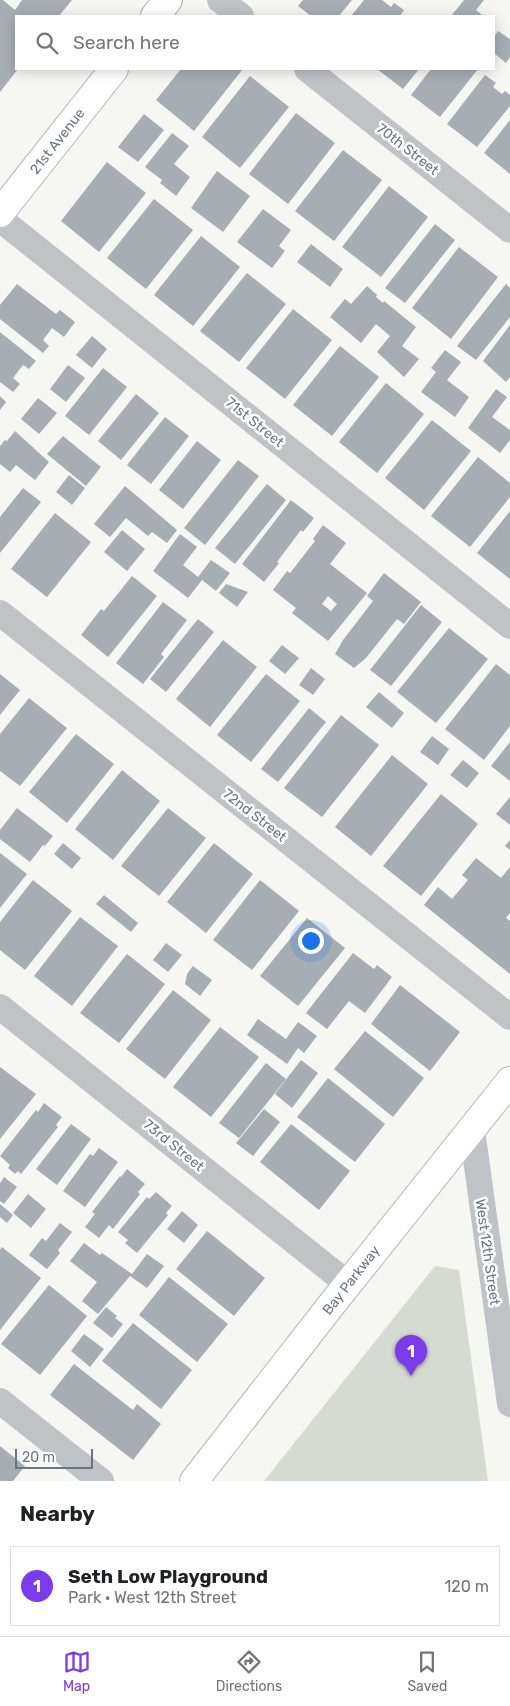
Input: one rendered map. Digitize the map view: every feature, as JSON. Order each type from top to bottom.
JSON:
[{"type":"main road","points":[[156,15],[168,0]]},
{"type":"main road","name":"21st Avenue","points":[[0,213],[113,70]]},
{"type":"main road","name":"Bay Parkway","points":[[194,1481],[510,1081]]},
{"type":"street","points":[[220,0],[240,15]]},
{"type":"street","name":"70th Street","points":[[308,70],[510,230]]},
{"type":"street","name":"71st Street","points":[[0,219],[510,626]]},
{"type":"street","name":"72nd Street","points":[[0,613],[510,1017]]},
{"type":"street","name":"73rd Street","points":[[0,1006],[348,1284]]},
{"type":"street","name":"West 12th Street","points":[[472,1130],[510,1404]]},
{"type":"street","points":[[0,1401],[100,1481]]},
{"type":"shaded area","points":[[435,1266],[459,1270],[488,1481],[264,1481]]},
{"type":"building","points":[[0,0],[3,0],[15,10],[22,0],[72,0],[60,15],[15,15],[15,70],[17,70],[0,92]]},
{"type":"building","points":[[303,0],[352,0],[340,15],[310,15],[298,6]]},
{"type":"building","points":[[364,0],[382,0],[391,7],[394,3],[404,10],[401,15],[352,15]]},
{"type":"building","points":[[464,0],[484,0],[476,10],[482,15],[452,15]]},
{"type":"building","points":[[498,31],[510,39],[510,57],[506,63],[495,54],[495,36]]},
{"type":"building","points":[[180,70],[242,70],[194,131],[156,100]]},
{"type":"building","points":[[378,70],[418,70],[403,89]]},
{"type":"building","points":[[430,70],[477,70],[440,117],[411,95]]},
{"type":"building","points":[[485,75],[496,83],[493,87],[502,94],[505,91],[510,95],[510,106],[477,147],[447,124]]},
{"type":"building","points":[[250,76],[289,107],[240,168],[202,137]]},
{"type":"building","points":[[296,113],[335,143],[288,204],[249,174]]},
{"type":"building","points":[[144,114],[164,130],[138,162],[118,147]]},
{"type":"building","points":[[510,120],[510,174],[484,153]]},
{"type":"building","points":[[172,133],[189,146],[174,164],[190,177],[176,196],[160,183],[162,180],[145,167]]},
{"type":"building","points":[[343,150],[382,180],[334,241],[295,211]]},
{"type":"building","points":[[107,162],[146,193],[99,252],[61,221]]},
{"type":"building","points":[[217,171],[250,196],[223,232],[191,208]]},
{"type":"building","points":[[389,186],[428,217],[381,277],[342,247]]},
{"type":"building","points":[[154,199],[193,230],[146,289],[107,258]]},
{"type":"building","points":[[263,209],[291,230],[279,246],[285,251],[272,268],[237,242]]},
{"type":"building","points":[[435,224],[455,240],[405,303],[385,288]]},
{"type":"building","points":[[201,236],[240,267],[193,326],[154,295]]},
{"type":"building","points":[[311,244],[343,269],[330,287],[297,262]]},
{"type":"building","points":[[459,247],[498,277],[451,339],[412,308]]},
{"type":"building","points":[[247,273],[286,304],[239,362],[200,331]]},
{"type":"building","points":[[17,284],[56,314],[60,310],[75,322],[64,337],[52,328],[43,340],[49,346],[43,353],[0,319],[0,305]]},
{"type":"building","points":[[506,284],[510,288],[510,317],[476,360],[457,346]]},
{"type":"building","points":[[367,286],[383,303],[384,301],[416,327],[402,346],[419,359],[404,377],[377,352],[390,336],[376,324],[361,343],[330,317],[345,299],[351,304]]},
{"type":"building","points":[[293,309],[332,340],[285,399],[246,368]]},
{"type":"building","points":[[510,325],[510,377],[506,382],[483,361]]},
{"type":"building","points":[[0,332],[36,361],[29,369],[23,365],[13,378],[20,384],[13,392],[0,382]]},
{"type":"building","points":[[92,336],[107,349],[92,368],[76,355]]},
{"type":"building","points":[[340,346],[379,377],[332,436],[293,405]]},
{"type":"building","points":[[445,350],[461,362],[447,380],[469,397],[455,417],[421,392],[436,372],[431,368]]},
{"type":"building","points":[[68,365],[85,378],[66,402],[50,389]]},
{"type":"building","points":[[103,368],[127,387],[89,435],[65,416]]},
{"type":"building","points":[[386,383],[424,414],[377,473],[339,442]]},
{"type":"building","points":[[496,389],[507,397],[492,417],[510,430],[510,440],[500,453],[468,428]]},
{"type":"building","points":[[136,394],[159,413],[121,460],[98,441]]},
{"type":"building","points":[[0,396],[6,402],[0,410]]},
{"type":"building","points":[[38,398],[57,413],[39,434],[21,419]]},
{"type":"building","points":[[165,417],[189,436],[151,484],[127,465]]},
{"type":"building","points":[[432,420],[471,451],[424,510],[385,478]]},
{"type":"building","points":[[15,431],[49,462],[35,480],[16,465],[10,472],[0,464],[0,446]]},
{"type":"building","points":[[63,436],[101,467],[86,486],[47,454]]},
{"type":"building","points":[[197,441],[221,460],[183,509],[159,490]]},
{"type":"building","points":[[478,457],[510,483],[510,497],[470,547],[431,516]]},
{"type":"building","points":[[238,460],[259,476],[205,545],[184,528]]},
{"type":"building","points":[[69,475],[85,488],[72,505],[56,492]]},
{"type":"building","points":[[267,484],[286,500],[235,564],[215,548]]},
{"type":"building","points":[[125,486],[177,530],[167,543],[152,532],[148,536],[126,518],[110,537],[94,524]]},
{"type":"building","points":[[23,488],[41,502],[0,553],[0,517]]},
{"type":"building","points":[[291,500],[314,518],[303,532],[301,530],[264,582],[242,564]]},
{"type":"building","points":[[510,511],[510,579],[477,553]]},
{"type":"building","points":[[55,513],[91,542],[47,597],[11,569]]},
{"type":"building","points":[[323,525],[346,543],[330,564],[367,593],[328,641],[292,613],[296,608],[273,590],[287,571],[290,573],[315,541],[313,539]],"holes":[[[328,596],[337,604],[331,611],[322,604]]]},
{"type":"building","points":[[122,530],[145,549],[127,571],[104,552]]},
{"type":"building","points":[[180,534],[197,547],[183,565],[198,577],[211,560],[230,573],[216,591],[202,580],[188,598],[153,571]]},
{"type":"building","points":[[384,573],[421,602],[404,624],[397,619],[366,658],[354,668],[335,654],[343,640],[373,601],[367,596]]},
{"type":"building","points":[[132,576],[157,596],[108,657],[81,635],[101,609],[104,611]]},
{"type":"building","points":[[226,584],[248,592],[237,607],[219,593]]},
{"type":"building","points":[[163,602],[187,620],[161,654],[164,657],[143,684],[116,663]]},
{"type":"building","points":[[421,605],[442,622],[391,686],[370,670]]},
{"type":"building","points":[[198,619],[214,632],[166,692],[150,679]]},
{"type":"building","points":[[449,628],[488,659],[436,723],[397,692]]},
{"type":"building","points":[[223,640],[257,667],[210,727],[176,699]]},
{"type":"building","points":[[282,645],[299,658],[285,674],[269,661]]},
{"type":"building","points":[[496,664],[510,675],[510,726],[484,760],[445,729]]},
{"type":"building","points":[[311,668],[325,679],[313,695],[299,685]]},
{"type":"building","points":[[0,674],[20,690],[0,715]]},
{"type":"building","points":[[266,674],[300,701],[251,762],[217,735]]},
{"type":"building","points":[[379,692],[404,713],[392,728],[366,707]]},
{"type":"building","points":[[29,698],[67,728],[20,786],[0,771],[0,734]]},
{"type":"building","points":[[309,708],[326,722],[278,782],[261,769]]},
{"type":"building","points":[[341,715],[379,745],[322,817],[284,788]]},
{"type":"building","points":[[76,734],[114,764],[67,823],[29,792]]},
{"type":"building","points":[[432,736],[449,749],[438,765],[420,752]]},
{"type":"building","points":[[510,742],[510,781],[491,766]]},
{"type":"building","points":[[392,755],[428,784],[371,856],[335,827]]},
{"type":"building","points":[[463,760],[479,773],[467,788],[450,775]]},
{"type":"building","points":[[122,770],[160,801],[113,860],[75,829]]},
{"type":"building","points":[[441,794],[478,824],[421,896],[383,866]]},
{"type":"building","points":[[510,797],[510,825],[496,814]]},
{"type":"building","points":[[17,808],[53,836],[45,846],[43,845],[30,862],[0,839],[0,830]]},
{"type":"building","points":[[168,808],[206,838],[159,896],[121,866]]},
{"type":"building","points":[[510,840],[510,850],[505,846]]},
{"type":"building","points":[[63,843],[81,858],[72,869],[54,854]]},
{"type":"building","points":[[214,843],[253,874],[206,933],[167,902]]},
{"type":"building","points":[[0,853],[27,874],[0,908]]},
{"type":"building","points":[[476,858],[501,878],[510,867],[510,913],[506,918],[510,921],[510,974],[424,905],[438,887],[452,899],[468,880],[462,875]]},
{"type":"building","points":[[33,880],[72,911],[25,970],[0,950],[0,922]]},
{"type":"building","points":[[260,880],[299,911],[252,970],[213,940]]},
{"type":"building","points":[[104,895],[138,923],[131,932],[96,904]]},
{"type":"building","points":[[80,917],[118,946],[72,1006],[34,976]]},
{"type":"building","points":[[307,918],[345,948],[298,1006],[260,976]]},
{"type":"building","points":[[166,943],[182,955],[168,972],[153,960]]},
{"type":"building","points":[[353,953],[374,969],[377,965],[392,977],[365,1013],[349,1001],[327,1029],[306,1013]]},
{"type":"building","points":[[127,954],[165,984],[119,1043],[80,1013]]},
{"type":"building","points":[[193,966],[212,980],[200,996],[185,984],[187,974]]},
{"type":"building","points":[[400,985],[460,1032],[430,1071],[371,1024]]},
{"type":"building","points":[[173,990],[211,1020],[165,1079],[126,1049]]},
{"type":"building","points":[[258,1019],[286,1039],[298,1022],[317,1036],[304,1053],[298,1048],[287,1064],[247,1035]]},
{"type":"building","points":[[220,1027],[259,1057],[211,1117],[173,1087]]},
{"type":"building","points":[[365,1031],[424,1078],[393,1117],[334,1069]]},
{"type":"building","points":[[301,1060],[318,1073],[292,1108],[275,1094]]},
{"type":"building","points":[[266,1063],[286,1079],[239,1138],[219,1123]]},
{"type":"building","points":[[0,1067],[36,1094],[0,1139]]},
{"type":"building","points":[[328,1078],[385,1124],[355,1162],[297,1117]]},
{"type":"building","points":[[44,1103],[62,1117],[56,1125],[58,1127],[21,1174],[18,1171],[15,1174],[8,1168],[10,1165],[0,1156],[36,1110],[38,1112]]},
{"type":"building","points":[[264,1109],[280,1122],[253,1156],[236,1143]]},
{"type":"building","points":[[71,1124],[91,1139],[57,1185],[36,1169]]},
{"type":"building","points":[[291,1124],[350,1171],[319,1210],[260,1162]]},
{"type":"building","points":[[99,1148],[118,1162],[85,1207],[63,1191],[90,1154],[93,1156]]},
{"type":"building","points":[[127,1169],[145,1184],[138,1192],[140,1194],[113,1229],[109,1225],[99,1238],[85,1227],[95,1214],[92,1212]]},
{"type":"building","points":[[4,1177],[17,1187],[4,1204],[0,1201],[0,1183]]},
{"type":"building","points":[[156,1192],[172,1206],[166,1213],[168,1215],[137,1253],[125,1243],[128,1240],[118,1232],[147,1197],[149,1199]]},
{"type":"building","points":[[28,1194],[46,1209],[31,1228],[13,1213]]},
{"type":"building","points":[[0,1204],[13,1215],[7,1223],[0,1217]]},
{"type":"building","points":[[182,1211],[198,1225],[184,1243],[167,1229]]},
{"type":"building","points":[[60,1223],[72,1232],[58,1250],[60,1253],[47,1269],[29,1255],[42,1238],[46,1241]]},
{"type":"building","points":[[207,1231],[265,1278],[234,1316],[176,1269]]},
{"type":"building","points":[[84,1243],[132,1274],[147,1254],[164,1266],[147,1288],[130,1276],[98,1314],[82,1301],[97,1282],[70,1261]]},
{"type":"building","points":[[2,1247],[41,1278],[0,1330],[0,1250]]},
{"type":"building","points":[[169,1277],[228,1324],[197,1362],[139,1315]]},
{"type":"building","points":[[49,1285],[87,1316],[40,1375],[1,1344]]},
{"type":"building","points":[[106,1307],[123,1324],[112,1338],[93,1323]]},
{"type":"building","points":[[133,1323],[192,1370],[161,1409],[102,1361]]},
{"type":"building","points":[[84,1334],[104,1349],[90,1367],[71,1351]]},
{"type":"building","points":[[74,1364],[133,1410],[137,1404],[161,1424],[133,1460],[50,1395]]},
{"type":"building","points":[[0,1446],[25,1466],[13,1481],[0,1481]]},
{"type":"place","name":"Seth Low Playground","points":[[411,1376]]}]
